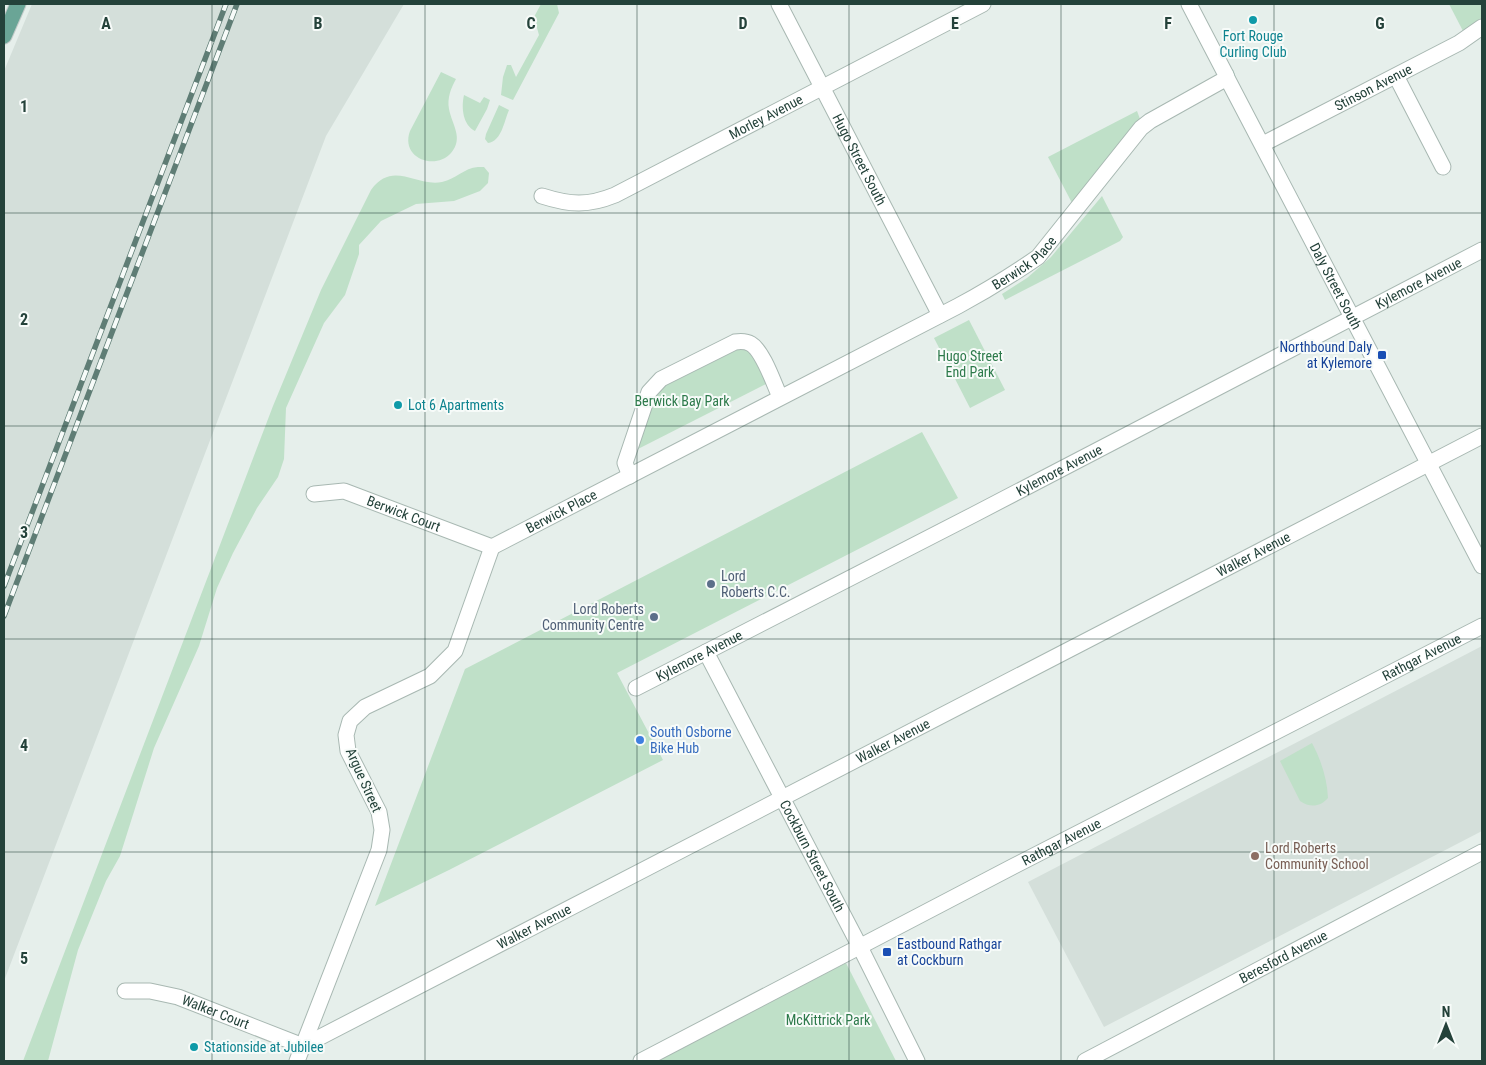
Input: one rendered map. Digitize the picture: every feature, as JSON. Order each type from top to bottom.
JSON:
[{"type":"main road","points":[[4,36],[18,4]]},
{"type":"street","name":"Hugo Street South","points":[[779,4],[940,315]]},
{"type":"street","name":"Morley Avenue","points":[[542,196],[573,203],[603,200],[983,4]]},
{"type":"street","name":"Daly Street South","points":[[1189,4],[1482,566]]},
{"type":"street","name":"Stinson Avenue","points":[[1263,144],[1396,76],[1459,42],[1482,27]]},
{"type":"street","name":"Berwick Place","points":[[492,547],[987,290],[1038,257],[1141,128],[1227,76]]},
{"type":"street","points":[[1396,76],[1443,167]]},
{"type":"street","name":"Kylemore Avenue","points":[[636,688],[1482,250]]},
{"type":"street","points":[[630,476],[624,463],[649,392],[661,379],[735,342],[744,341],[752,344],[758,351],[780,397]]},
{"type":"street","name":"Walker Avenue","points":[[303,1046],[1482,436]]},
{"type":"street","name":"Berwick Court","points":[[314,494],[344,492],[492,547]]},
{"type":"street","name":"Argue Street","points":[[297,1061],[378,850],[382,830],[379,812],[348,750],[346,735],[350,720],[366,707],[430,676],[455,651],[492,547]]},
{"type":"street","name":"Rathgar Avenue","points":[[641,1061],[1014,866],[1482,626]]},
{"type":"street","name":"Cockburn Street South","points":[[706,652],[917,1061]]},
{"type":"street","name":"Beresford Avenue","points":[[1085,1061],[1482,852]]},
{"type":"street","name":"Walker Court","points":[[125,991],[150,991],[178,997],[303,1046]]},
{"type":"shaded area","points":[[32,4],[404,4],[326,136],[4,981],[4,71]]},
{"type":"shaded area","name":"Lord Roberts Community School","points":[[1482,646],[1482,831],[1104,1027],[1028,882]]},
{"type":"green space","points":[[541,4],[557,4],[559,13],[513,100],[501,95],[503,77],[507,65],[511,65],[516,77],[539,35],[534,17]]},
{"type":"green space","points":[[1449,4],[1482,4],[1482,18],[1463,31]]},
{"type":"green space","points":[[441,72],[456,79],[450,93],[449,105],[457,142],[451,153],[444,158],[428,161],[414,155],[408,140],[410,131]]},
{"type":"green space","points":[[464,95],[480,103],[484,97],[490,100],[475,131],[465,120]]},
{"type":"green space","points":[[499,105],[509,110],[499,135],[488,143],[485,139],[486,134]]},
{"type":"green space","points":[[1137,111],[1140,119],[1072,203],[1048,157]]},
{"type":"green space","points":[[484,167],[489,173],[488,183],[480,191],[454,201],[416,204],[381,221],[359,245],[359,254],[345,295],[324,323],[286,408],[284,459],[278,477],[257,508],[233,553],[217,588],[199,646],[154,748],[120,856],[106,881],[78,950],[48,1061],[23,1061],[273,406],[321,290],[371,190],[379,181],[388,177],[405,177],[432,183],[442,182],[452,179],[468,169]]},
{"type":"green space","points":[[1102,196],[1123,237],[1120,241],[1005,300],[1002,294],[1027,278],[1051,257]]},
{"type":"green space","name":"Hugo Street End Park","points":[[969,320],[1005,390],[970,408],[934,338]]},
{"type":"green space","name":"Berwick Bay Park","points":[[734,349],[746,349],[755,359],[768,383],[636,450],[655,394],[667,383]]},
{"type":"green space","name":"Lord Roberts C.C.","points":[[922,432],[958,498],[617,673],[663,760],[375,906],[465,669]]},
{"type":"green space","points":[[1312,743],[1323,769],[1328,798],[1315,806],[1307,805],[1300,801],[1280,761]]},
{"type":"green space","name":"McKittrick Park","points":[[846,963],[896,1061],[656,1061]]},
{"type":"railway","points":[[4,586],[226,4]]},
{"type":"railway","points":[[4,616],[237,4]]},
{"type":"place","name":"Fort Rouge Curling Club","points":[[1253,20]]},
{"type":"place","name":"Northbound Daly at Kylemore","points":[[1382,355]]},
{"type":"place","name":"Lot 6 Apartments","points":[[398,405]]},
{"type":"place","name":"Lord Roberts C.C.","points":[[711,584]]},
{"type":"place","name":"Lord Roberts Community Centre","points":[[654,617]]},
{"type":"place","name":"South Osborne Bike Hub","points":[[640,740]]},
{"type":"place","name":"Lord Roberts Community School","points":[[1255,856]]},
{"type":"place","name":"Eastbound Rathgar at Cockburn","points":[[887,952]]},
{"type":"place","name":"Stationside at Jubilee","points":[[194,1047]]}]
